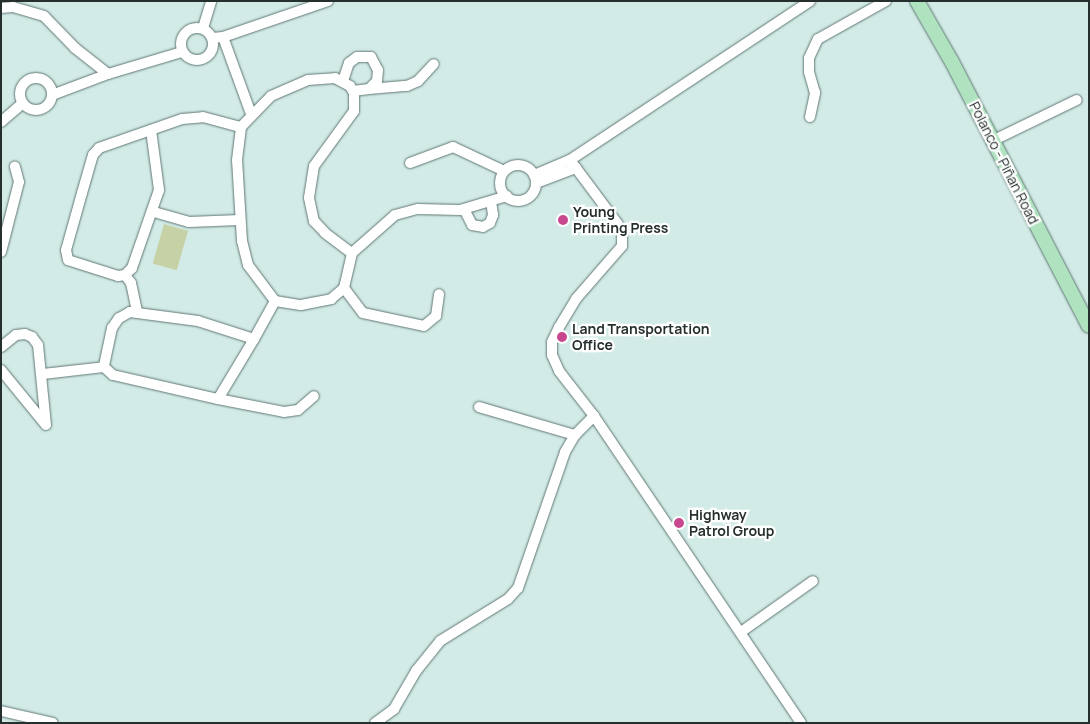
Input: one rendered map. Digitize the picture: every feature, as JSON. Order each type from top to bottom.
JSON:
[{"type":"main road","name":"Polanco - Piñan Road","points":[[917,1],[1089,326]]},
{"type":"street","points":[[203,28],[211,1]]},
{"type":"street","points":[[251,114],[218,38],[203,28],[186,31],[180,44],[182,52],[189,59],[204,59],[211,52],[218,38],[328,1]]},
{"type":"street","points":[[535,179],[573,164],[810,1]]},
{"type":"street","points":[[810,117],[815,93],[809,72],[809,58],[818,39],[886,1]]},
{"type":"street","points":[[1,8],[13,7],[44,16],[70,44],[108,74]]},
{"type":"street","points":[[52,95],[108,74],[182,52]]},
{"type":"street","points":[[343,81],[350,63],[357,57],[371,57],[378,70],[377,81],[369,89]]},
{"type":"street","points":[[353,91],[407,86],[418,81],[434,64]]},
{"type":"street","points":[[352,253],[325,234],[314,221],[309,198],[314,166],[319,155],[354,111],[356,101],[353,91],[343,81],[323,77],[288,86],[251,114],[240,127],[237,160],[240,220],[248,265],[275,301],[301,305],[319,303],[344,288],[352,253],[395,215],[406,210],[464,209],[507,196]]},
{"type":"street","points":[[39,78],[47,82],[52,95],[50,104],[43,110],[29,110],[22,104],[20,89],[30,79],[39,78]]},
{"type":"street","points":[[992,141],[1077,100]]},
{"type":"street","points":[[1,122],[22,104]]},
{"type":"street","points":[[151,130],[160,176],[154,212],[135,262],[125,274],[118,276],[78,266],[68,260],[66,250],[93,155],[99,148],[182,119],[203,117],[240,127]]},
{"type":"street","points":[[410,163],[453,147],[504,172]]},
{"type":"street","points":[[573,164],[622,232],[622,246],[617,255],[576,299],[552,342],[552,354],[560,371],[594,416],[801,723]]},
{"type":"street","points":[[520,165],[535,179],[533,193],[525,199],[516,200],[507,196],[500,184],[504,172],[520,165]]},
{"type":"street","points":[[1,252],[19,182],[15,168]]},
{"type":"street","points":[[464,209],[472,226],[483,227],[490,223],[493,216],[491,201]]},
{"type":"street","points":[[154,212],[189,222],[240,220]]},
{"type":"street","points":[[125,274],[131,283],[137,312]]},
{"type":"street","points":[[344,288],[363,313],[424,326],[436,316],[440,294]]},
{"type":"street","points":[[218,399],[275,301]]},
{"type":"street","points":[[104,367],[112,328],[119,318],[137,312],[198,321],[254,339]]},
{"type":"street","points":[[1,347],[16,335],[32,337],[38,345],[43,374],[46,426],[1,370]]},
{"type":"street","points":[[43,374],[104,367],[114,375],[284,412],[298,410],[314,396]]},
{"type":"street","points":[[479,408],[574,435]]},
{"type":"street","points":[[375,723],[394,709],[416,671],[440,641],[508,599],[518,588],[554,480],[574,435],[594,416]]},
{"type":"street","points":[[741,632],[813,581]]},
{"type":"street","points":[[1,711],[52,723]]},
{"type":"green space","points":[[164,224],[188,231],[177,270],[153,263]]},
{"type":"place","name":"Young Printing Press","points":[[563,220]]},
{"type":"place","name":"Land Transportation Office","points":[[562,337]]},
{"type":"place","name":"Highway Patrol Group","points":[[679,523]]}]
